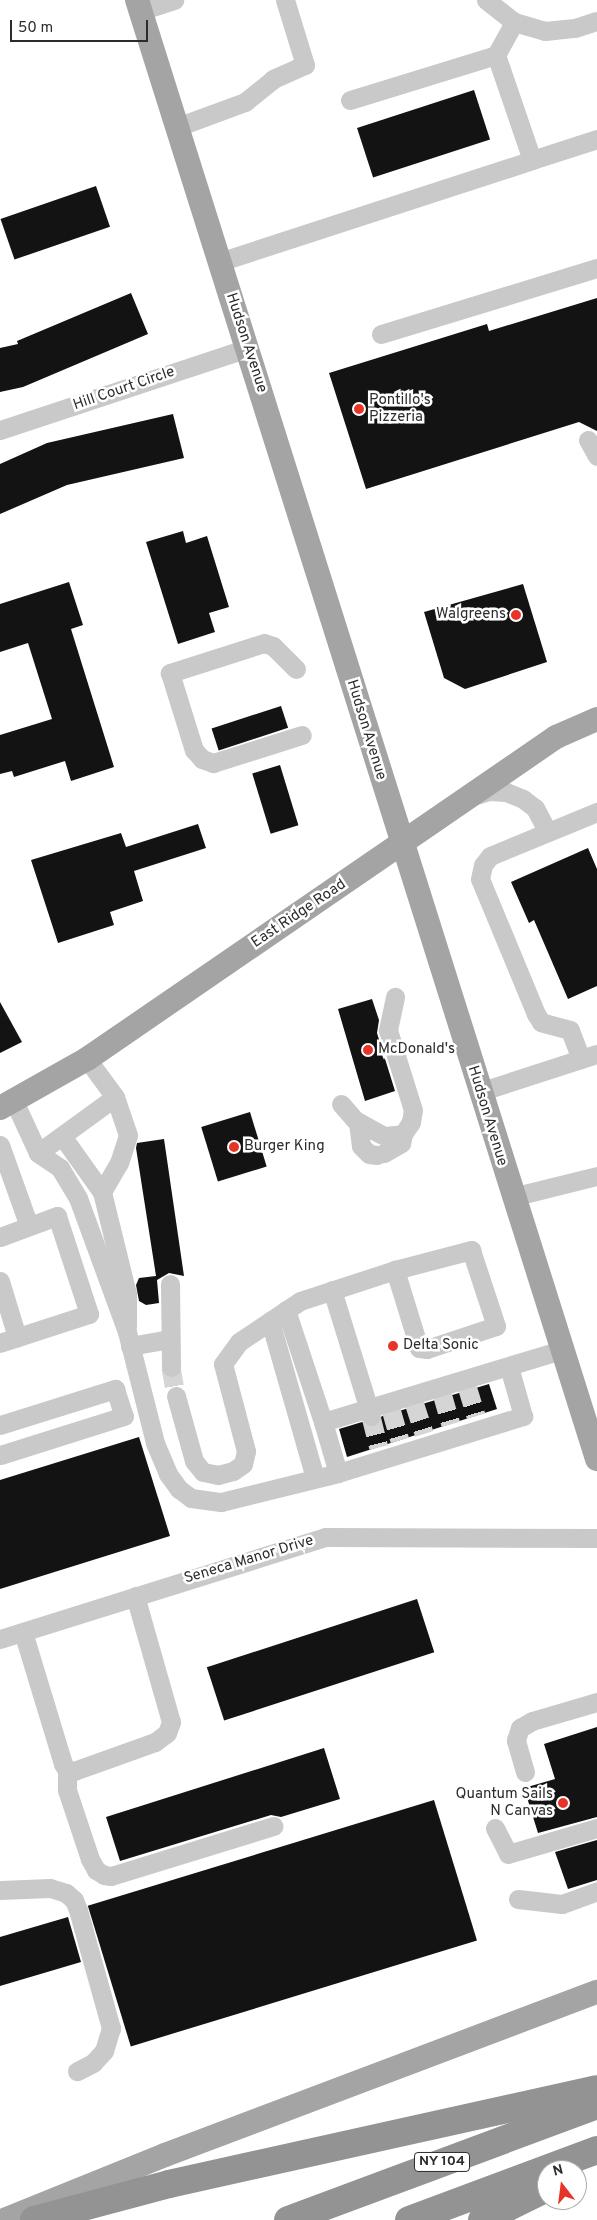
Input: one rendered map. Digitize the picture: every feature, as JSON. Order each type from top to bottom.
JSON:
[{"type":"highway","points":[[34,2220],[169,2184],[597,2089]]},
{"type":"highway","name":"NY 104","points":[[288,2220],[597,2104]]},
{"type":"highway","name":"NY 104","points":[[409,2220],[597,2150]]},
{"type":"highway","points":[[482,2220],[537,2193]]},
{"type":"main road","name":"Hudson Avenue","points":[[139,5],[219,262],[248,348],[491,1132],[597,1459]]},
{"type":"main road","name":"East Ridge Road","points":[[7,1105],[87,1059],[402,845],[556,737],[597,719]]},
{"type":"main road","points":[[4,2220],[165,2155],[597,1992]]},
{"type":"street","points":[[139,5],[174,0]]},
{"type":"street","points":[[177,127],[245,102],[273,79],[305,64],[284,0]]},
{"type":"street","points":[[486,0],[514,22],[529,27],[559,31],[597,21]]},
{"type":"street","points":[[350,100],[496,55],[514,22]]},
{"type":"street","points":[[496,55],[532,160]]},
{"type":"street","points":[[219,262],[597,139]]},
{"type":"street","points":[[381,334],[597,268]]},
{"type":"street","name":"Hill Court Circle","points":[[0,430],[248,348]]},
{"type":"street","points":[[296,669],[273,646],[264,644],[170,673],[194,750],[202,759],[213,763],[302,735]]},
{"type":"street","points":[[472,796],[489,791],[506,792],[522,799],[535,808],[548,832]]},
{"type":"street","points":[[479,1092],[593,1056],[570,1030],[541,1022],[486,901],[480,879],[483,865],[490,856],[597,812]]},
{"type":"street","points":[[341,1104],[358,1122],[360,1146],[369,1154],[412,1122],[413,1110],[388,1030],[395,997]]},
{"type":"street","points":[[87,1059],[115,1097],[128,1134],[119,1163],[102,1192]]},
{"type":"street","points":[[38,1153],[115,1097]]},
{"type":"street","points":[[7,1105],[38,1153],[60,1168],[78,1198],[128,1339],[156,1443],[168,1474],[185,1493],[205,1502],[221,1502],[338,1473],[381,1453],[478,1422],[523,1416],[510,1366]]},
{"type":"street","points":[[62,1136],[102,1192],[127,1294],[128,1339]]},
{"type":"street","points":[[0,1145],[5,1173],[30,1226]]},
{"type":"street","points":[[512,1197],[597,1176]]},
{"type":"street","points":[[0,1237],[58,1216],[89,1314],[9,1340],[0,1281]]},
{"type":"street","points":[[176,1396],[194,1461],[203,1472],[218,1475],[233,1471],[244,1464],[246,1450],[224,1364],[239,1342],[300,1301],[395,1270],[471,1250],[496,1326],[427,1349],[419,1348],[395,1270]]},
{"type":"street","points":[[170,1284],[171,1367]]},
{"type":"street","points":[[332,1290],[370,1412]]},
{"type":"street","points":[[286,1310],[338,1473]]},
{"type":"street","points":[[270,1321],[315,1478]]},
{"type":"street","points":[[128,1339],[170,1339]]},
{"type":"street","points":[[323,1422],[370,1412],[414,1399],[562,1350]]},
{"type":"street","points":[[0,1426],[115,1389],[124,1416],[0,1455]]},
{"type":"street","name":"Seneca Manor Drive","points":[[0,1639],[325,1537],[597,1538]]},
{"type":"street","points":[[67,1770],[74,1771],[156,1742],[167,1733],[171,1722],[135,1596]]},
{"type":"street","points":[[23,1632],[67,1770],[66,1790],[90,1859],[96,1870],[104,1875],[111,1876],[274,1826]]},
{"type":"street","points":[[525,1772],[516,1740],[520,1728],[532,1721],[597,1702]]},
{"type":"street","points":[[495,1828],[508,1854],[597,1828]]},
{"type":"street","points":[[0,1890],[50,1888],[66,1893],[74,1900],[111,2028],[104,2051],[93,2063],[78,2072]]},
{"type":"street","points":[[518,1899],[562,1904],[597,1892]]},
{"type":"building","points":[[474,90],[490,139],[373,177],[357,128]]},
{"type":"building","points":[[96,186],[110,227],[15,260],[1,219]]},
{"type":"building","points":[[131,293],[148,334],[23,387],[0,392],[0,348],[18,344],[17,341]]},
{"type":"building","points":[[597,298],[597,431],[579,422],[366,489],[329,373],[487,324],[489,331]]},
{"type":"building","points":[[173,414],[184,458],[67,485],[0,514],[0,464],[47,443]]},
{"type":"building","points":[[183,531],[186,543],[207,536],[229,607],[209,613],[215,632],[178,644],[146,542]]},
{"type":"building","points":[[69,582],[83,625],[71,629],[114,767],[71,781],[65,761],[14,777],[12,771],[0,774],[0,735],[52,719],[28,643],[0,652],[0,604]]},
{"type":"building","name":"Walgreens","points":[[523,584],[547,662],[465,689],[444,678],[424,612]]},
{"type":"building","points":[[281,706],[288,728],[219,750],[212,729]]},
{"type":"building","points":[[280,765],[298,825],[271,834],[252,773]]},
{"type":"building","points":[[198,824],[206,848],[134,871],[143,901],[110,912],[114,925],[58,943],[31,860],[121,833],[126,847]]},
{"type":"building","points":[[588,848],[597,869],[597,986],[568,999],[534,920],[529,923],[511,882]]},
{"type":"building","name":"McDonald's","points":[[372,999],[379,1020],[377,1033],[395,1091],[365,1101],[338,1009]]},
{"type":"building","points":[[0,1002],[22,1042],[0,1053]]},
{"type":"building","name":"Burger King","points":[[250,1112],[267,1167],[218,1181],[201,1127]]},
{"type":"building","points":[[164,1139],[184,1276],[169,1273],[157,1280],[159,1303],[146,1305],[139,1301],[136,1285],[139,1278],[156,1276],[136,1148],[137,1143]]},
{"type":"building","points":[[489,1384],[497,1409],[347,1457],[339,1429],[362,1422],[374,1427],[382,1416]]},
{"type":"building","points":[[139,1437],[170,1536],[0,1589],[0,1480]]},
{"type":"building","points":[[417,1599],[434,1652],[224,1721],[207,1667]]},
{"type":"building","name":"Quantum Sails N Canvas","points":[[597,1727],[597,1817],[538,1833],[524,1788],[555,1779],[544,1744]]},
{"type":"building","points":[[324,1748],[340,1799],[281,1817],[271,1815],[120,1861],[106,1817]]},
{"type":"building","points":[[434,1800],[477,1941],[131,2046],[88,1906]]},
{"type":"building","points":[[597,1840],[597,1880],[568,1889],[555,1852]]},
{"type":"building","points":[[68,1917],[81,1962],[0,1986],[0,1937]]},
{"type":"tunnel","points":[[171,1367],[176,1396]]},
{"type":"tunnel","points":[[467,1386],[476,1416]]},
{"type":"tunnel","points":[[442,1393],[451,1424]]},
{"type":"tunnel","points":[[414,1402],[424,1433]]},
{"type":"tunnel","points":[[391,1409],[400,1440]]},
{"type":"tunnel","points":[[371,1416],[379,1447]]},
{"type":"place","name":"Pontillo's Pizzeria","points":[[359,409]]},
{"type":"place","name":"Walgreens","points":[[516,615]]},
{"type":"place","name":"McDonald's","points":[[368,1050]]},
{"type":"place","name":"Burger King","points":[[234,1147]]},
{"type":"place","name":"Delta Sonic","points":[[393,1346]]},
{"type":"place","name":"Quantum Sails N Canvas","points":[[563,1803]]}]
